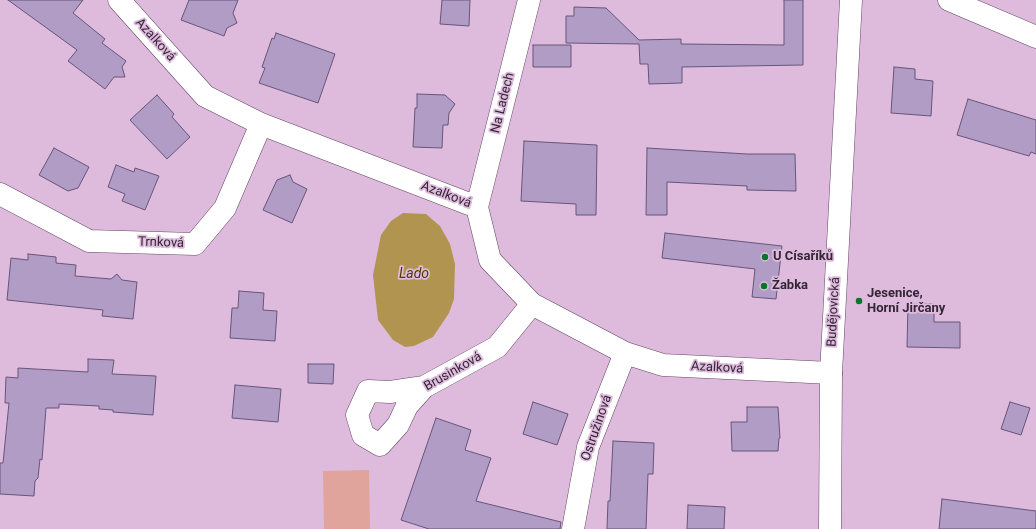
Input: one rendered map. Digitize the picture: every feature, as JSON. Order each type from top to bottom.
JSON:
[{"type":"street","name":"Azalková","points":[[119,0],[205,96],[261,124],[477,207],[490,260],[532,304],[625,353],[663,365],[831,373]]},
{"type":"street","name":"Na Ladech","points":[[477,207],[529,0]]},
{"type":"street","name":"Budějovická","points":[[830,529],[831,373],[851,0]]},
{"type":"street","points":[[949,0],[1036,37]]},
{"type":"street","name":"Trnková","points":[[0,194],[89,241],[195,244],[225,208],[261,124]]},
{"type":"street","name":"Brusinková","points":[[424,387],[390,392],[368,391],[357,416],[363,435],[380,445],[398,425],[407,406],[424,387],[497,347],[532,304]]},
{"type":"street","name":"Ostružinová","points":[[573,529],[588,447],[625,353]]},
{"type":"shaded area","points":[[369,470],[370,529],[324,529],[323,471]]},
{"type":"water","name":"Lado","points":[[403,213],[426,214],[440,226],[450,244],[455,264],[454,299],[449,313],[433,337],[414,346],[405,347],[393,340],[378,320],[373,275],[381,235],[391,221]]},
{"type":"building","points":[[8,0],[83,0],[73,13],[105,39],[102,43],[126,61],[122,67],[125,77],[114,77],[105,89],[68,61],[77,50]]},
{"type":"building","points":[[189,0],[238,0],[233,13],[237,23],[227,28],[224,36],[181,20]]},
{"type":"building","points":[[442,0],[470,0],[469,26],[440,24]]},
{"type":"building","points":[[784,0],[803,0],[803,65],[682,67],[682,83],[649,84],[648,64],[640,64],[639,44],[566,43],[566,16],[574,16],[574,7],[606,8],[639,40],[681,39],[681,44],[784,45]]},
{"type":"building","points":[[276,33],[335,54],[318,103],[259,83],[265,68],[262,67],[272,38],[274,39]]},
{"type":"building","points":[[533,45],[571,45],[571,67],[533,67]]},
{"type":"building","points":[[894,67],[915,69],[915,79],[933,81],[931,116],[891,113]]},
{"type":"building","points":[[417,94],[445,95],[455,104],[449,113],[448,125],[443,125],[442,148],[413,147]]},
{"type":"building","points":[[157,95],[174,114],[172,117],[190,137],[167,159],[130,120]]},
{"type":"building","points":[[968,99],[1036,120],[1036,154],[1031,152],[1029,156],[957,135]]},
{"type":"building","points":[[524,141],[597,145],[596,215],[576,215],[576,204],[521,201]]},
{"type":"building","points":[[54,148],[89,167],[78,188],[68,191],[39,175]]},
{"type":"building","points":[[647,148],[747,154],[795,154],[796,191],[747,190],[747,186],[667,182],[667,215],[646,215]]},
{"type":"building","points":[[116,165],[134,172],[135,168],[159,176],[145,210],[122,201],[125,194],[108,187]]},
{"type":"building","points":[[290,175],[293,182],[307,189],[292,223],[263,210],[277,180]]},
{"type":"building","points":[[665,233],[782,246],[776,299],[752,297],[755,269],[662,258]]},
{"type":"building","points":[[28,254],[56,257],[56,263],[76,265],[75,276],[111,279],[117,274],[122,280],[137,282],[133,319],[102,316],[103,310],[7,300],[11,258],[28,260]]},
{"type":"building","points":[[239,291],[264,293],[263,310],[277,311],[275,341],[230,338],[232,308],[238,308]]},
{"type":"building","points":[[908,304],[934,304],[934,322],[960,322],[960,348],[907,347]]},
{"type":"building","points":[[88,359],[114,360],[112,374],[156,376],[153,415],[113,412],[113,410],[99,409],[99,406],[59,404],[59,408],[46,408],[42,460],[40,459],[38,478],[35,481],[34,496],[0,494],[0,463],[3,463],[9,403],[5,403],[6,377],[18,378],[18,368],[88,372]]},
{"type":"building","points":[[308,364],[334,364],[333,384],[308,383]]},
{"type":"building","points":[[235,385],[281,389],[278,422],[232,418]]},
{"type":"building","points":[[533,402],[568,414],[557,445],[523,434]]},
{"type":"building","points":[[1010,402],[1030,408],[1021,435],[1001,429]]},
{"type":"building","points":[[747,407],[778,407],[780,438],[778,451],[732,451],[731,422],[747,422]]},
{"type":"building","points":[[436,418],[471,430],[465,450],[491,458],[476,501],[561,522],[560,529],[429,529],[401,520]]},
{"type":"building","points":[[613,441],[654,443],[653,474],[648,474],[646,529],[607,529]]},
{"type":"building","points":[[942,499],[1036,511],[1036,529],[939,529]]},
{"type":"building","points":[[688,505],[725,507],[724,529],[687,529]]},
{"type":"place","name":"U Císaříků","points":[[765,257]]},
{"type":"place","name":"Žabka","points":[[764,286]]},
{"type":"place","name":"Jesenice, Horní Jirčany","points":[[859,301]]}]
